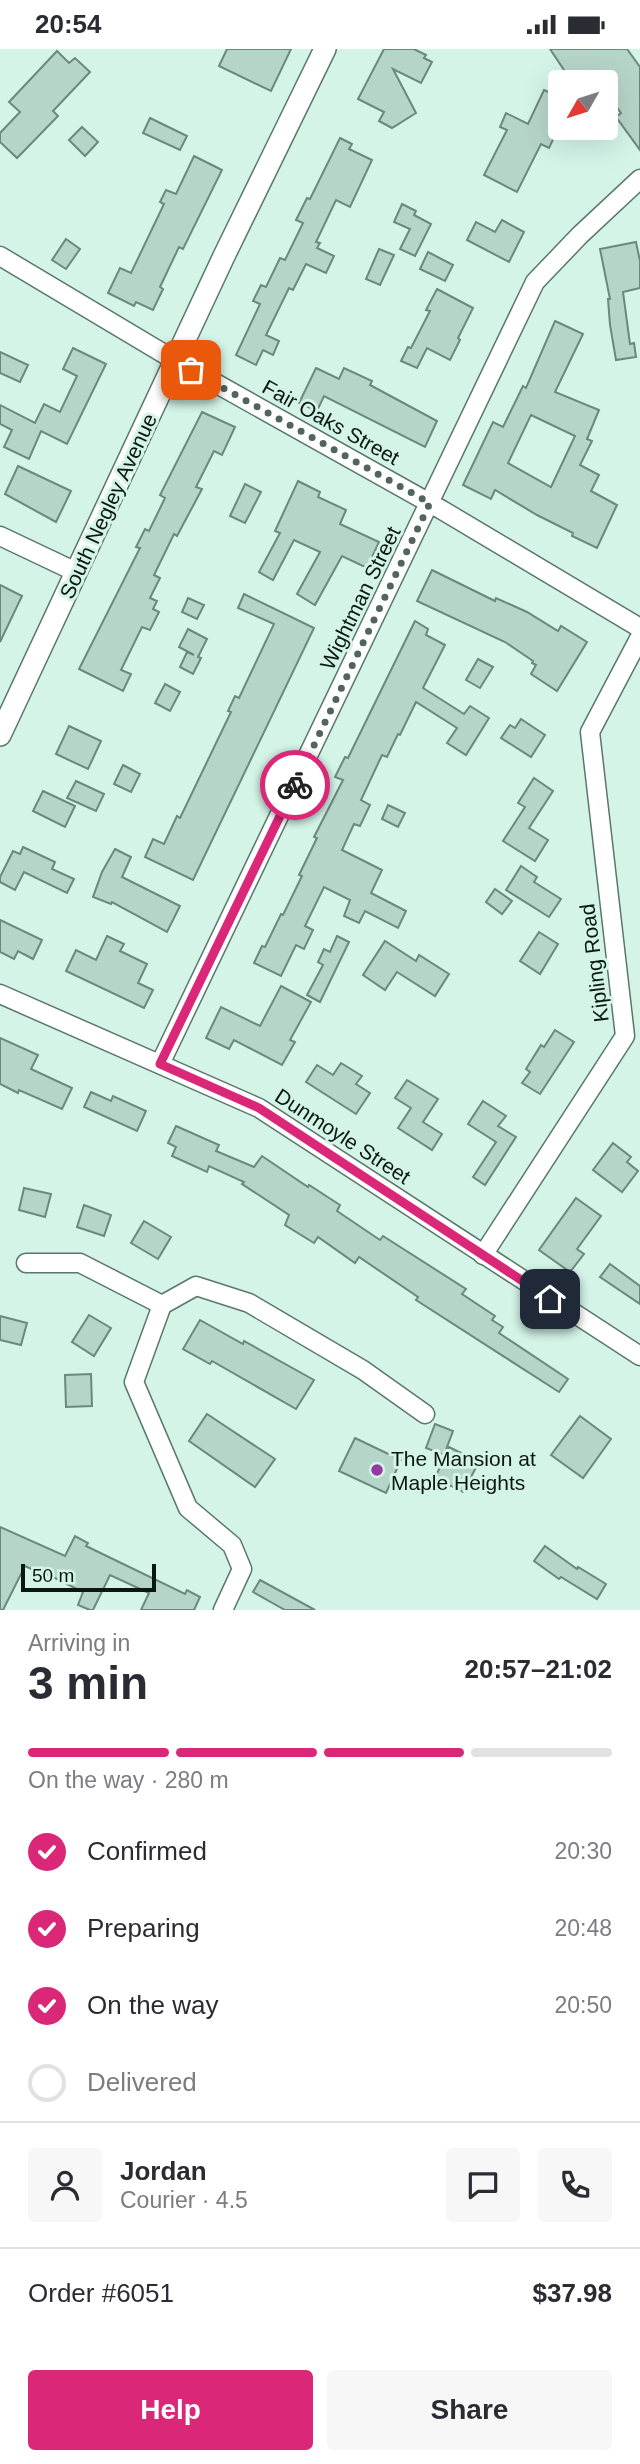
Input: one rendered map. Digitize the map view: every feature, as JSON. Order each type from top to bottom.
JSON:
[{"type":"street","name":"South Negley Avenue","points":[[0,735],[325,49]]},
{"type":"street","name":"Wightman Street","points":[[160,1064],[535,282],[640,179]]},
{"type":"street","name":"Fair Oaks Street","points":[[0,256],[176,361],[430,503],[640,628]]},
{"type":"street","points":[[0,535],[76,572]]},
{"type":"street","name":"Kipling Road","points":[[483,1255],[625,1036],[590,732],[640,637]]},
{"type":"street","name":"Dunmoyle Street","points":[[0,993],[259,1108],[640,1356]]},
{"type":"street","points":[[26,1263],[80,1263],[162,1304]]},
{"type":"street","points":[[223,1610],[242,1569],[232,1545],[188,1508],[134,1382],[162,1304],[195,1286],[249,1303],[363,1370],[425,1414]]},
{"type":"building","points":[[227,49],[291,49],[271,91],[219,66]]},
{"type":"building","points":[[384,49],[414,49],[426,55],[424,58],[432,62],[421,83],[393,69],[416,113],[392,128],[379,121],[384,112],[358,99]]},
{"type":"building","points":[[550,49],[627,49],[640,67],[640,150],[618,120],[621,113],[618,109],[618,70],[564,70]]},
{"type":"building","points":[[57,51],[69,63],[75,58],[90,72],[53,111],[58,116],[17,158],[0,142],[0,133],[20,112],[9,102]]},
{"type":"building","points":[[544,90],[548,92],[548,140],[553,140],[549,148],[541,144],[517,192],[484,175],[507,130],[500,127],[506,113],[528,124]]},
{"type":"building","points":[[150,118],[187,136],[180,150],[143,133]]},
{"type":"building","points":[[82,127],[98,142],[85,156],[69,140]]},
{"type":"building","points":[[340,138],[352,144],[349,149],[372,160],[350,207],[336,200],[316,242],[320,243],[317,248],[334,256],[326,273],[306,264],[293,290],[289,288],[266,335],[279,341],[273,355],[263,350],[256,365],[236,355],[260,304],[253,301],[261,285],[266,287],[280,258],[285,260],[303,223],[296,220],[307,198],[310,199]]},
{"type":"building","points":[[194,156],[222,170],[183,249],[179,247],[160,287],[163,289],[153,310],[136,302],[134,306],[108,293],[120,268],[131,273],[164,204],[160,202],[166,190],[176,194]]},
{"type":"building","points":[[402,204],[416,211],[414,215],[431,224],[415,256],[400,249],[410,229],[394,222]]},
{"type":"building","points":[[502,220],[524,232],[509,262],[467,240],[476,222],[495,232]]},
{"type":"building","points":[[66,239],[80,249],[66,269],[52,260]]},
{"type":"building","points":[[636,242],[640,261],[640,288],[623,292],[630,344],[634,343],[636,357],[616,360],[610,325],[610,299],[600,249]]},
{"type":"building","points":[[379,249],[394,255],[380,285],[366,279]]},
{"type":"building","points":[[428,252],[453,265],[445,281],[420,269]]},
{"type":"building","points":[[437,289],[473,308],[450,360],[427,348],[417,368],[401,361],[408,347],[411,348],[430,311],[426,310]]},
{"type":"building","points":[[555,321],[583,334],[555,392],[599,410],[587,439],[592,441],[580,465],[599,475],[591,491],[617,505],[597,548],[495,490],[491,499],[463,485],[493,422],[503,427],[523,386],[526,388]],"holes":[[[531,415],[575,436],[551,487],[508,463]]]},
{"type":"building","points":[[73,348],[106,364],[67,444],[41,431],[29,459],[4,447],[12,430],[0,424],[0,405],[35,423],[44,404],[60,412],[77,376],[63,369]]},
{"type":"building","points":[[0,352],[28,365],[20,382],[0,373]]},
{"type":"building","points":[[316,368],[339,379],[344,368],[372,381],[370,385],[437,421],[425,447],[324,396],[317,411],[299,403]]},
{"type":"building","points":[[202,412],[235,427],[222,455],[214,451],[196,487],[202,489],[177,536],[174,534],[154,575],[160,578],[150,598],[157,601],[153,609],[159,612],[150,630],[142,627],[121,670],[131,674],[123,691],[79,669],[140,548],[136,547],[145,529],[149,531],[165,498],[160,495]]},
{"type":"building","points":[[18,466],[71,491],[56,522],[5,494]]},
{"type":"building","points":[[298,481],[320,492],[318,497],[346,510],[340,524],[379,542],[367,568],[342,556],[315,605],[297,594],[320,552],[294,540],[273,580],[259,572],[280,533],[275,531]]},
{"type":"building","points":[[245,484],[261,492],[245,523],[230,516]]},
{"type":"building","points":[[432,570],[495,601],[496,598],[527,612],[558,631],[561,626],[587,642],[557,691],[531,674],[536,665],[533,661],[505,642],[417,601]]},
{"type":"building","points":[[0,585],[22,596],[0,642]]},
{"type":"building","points":[[244,594],[314,628],[193,880],[145,857],[153,839],[164,844],[177,816],[180,818],[231,712],[228,711],[235,696],[239,698],[274,624],[238,608]]},
{"type":"building","points":[[188,598],[204,605],[197,619],[182,612]]},
{"type":"building","points":[[415,621],[428,629],[426,635],[445,645],[423,688],[464,714],[470,706],[489,718],[466,755],[447,743],[457,728],[416,702],[387,757],[382,755],[361,800],[370,805],[360,826],[354,824],[342,850],[382,870],[371,893],[406,911],[398,928],[365,911],[359,923],[344,916],[350,900],[324,887],[305,926],[313,930],[304,949],[296,945],[281,976],[254,963],[281,914],[283,915],[302,876],[299,875],[317,838],[314,837],[343,780],[335,777],[345,757],[348,758]]},
{"type":"building","points":[[188,629],[207,639],[193,674],[180,667],[187,652],[194,655],[179,647]]},
{"type":"building","points":[[478,659],[493,667],[480,688],[466,680]]},
{"type":"building","points":[[165,684],[180,692],[170,711],[155,703]]},
{"type":"building","points":[[521,719],[545,735],[531,757],[501,738],[510,725],[515,728]]},
{"type":"building","points":[[69,726],[101,741],[88,769],[56,754]]},
{"type":"building","points":[[123,765],[140,774],[131,792],[114,784]]},
{"type":"building","points":[[534,778],[553,791],[529,828],[548,840],[535,861],[503,841],[525,807],[518,803]]},
{"type":"building","points":[[76,781],[104,794],[96,811],[67,798]]},
{"type":"building","points":[[43,791],[75,806],[65,827],[33,811]]},
{"type":"building","points":[[388,805],[405,813],[398,827],[382,819]]},
{"type":"building","points":[[23,847],[55,862],[52,869],[74,879],[67,893],[24,872],[15,890],[0,882],[13,851],[20,854]]},
{"type":"building","points":[[115,849],[131,857],[122,877],[180,906],[167,932],[112,902],[111,904],[93,897],[102,872]]},
{"type":"building","points":[[521,866],[537,877],[534,882],[561,899],[549,917],[506,890]]},
{"type":"building","points":[[495,889],[512,901],[502,914],[486,902]]},
{"type":"building","points":[[0,920],[42,940],[33,959],[18,951],[14,959],[0,952]]},
{"type":"building","points":[[539,932],[558,944],[540,974],[520,961]]},
{"type":"building","points":[[107,936],[124,944],[120,951],[147,964],[138,983],[153,990],[144,1008],[66,971],[76,950],[96,960]]},
{"type":"building","points":[[337,936],[349,942],[320,1002],[307,995],[323,965],[318,962],[324,949],[330,952]]},
{"type":"building","points":[[385,941],[416,961],[419,955],[449,974],[435,996],[397,972],[385,990],[363,975]]},
{"type":"building","points":[[281,986],[311,1002],[290,1040],[295,1042],[282,1065],[234,1040],[229,1049],[206,1038],[221,1007],[260,1026]]},
{"type":"building","points":[[555,1030],[574,1042],[540,1094],[522,1083],[530,1072],[526,1069],[541,1045],[544,1047]]},
{"type":"building","points":[[0,1038],[38,1055],[31,1069],[72,1088],[62,1109],[0,1084]]},
{"type":"building","points":[[341,1063],[362,1076],[356,1084],[370,1093],[356,1114],[306,1082],[317,1065],[333,1075]]},
{"type":"building","points":[[407,1080],[438,1099],[423,1122],[442,1134],[432,1150],[398,1128],[411,1108],[395,1098]]},
{"type":"building","points":[[91,1092],[111,1101],[113,1096],[146,1111],[137,1131],[84,1107]]},
{"type":"building","points":[[483,1101],[506,1116],[498,1126],[516,1137],[485,1185],[473,1177],[496,1142],[468,1124]]},
{"type":"building","points":[[176,1126],[219,1145],[216,1151],[254,1167],[262,1156],[340,1205],[337,1211],[380,1240],[383,1236],[466,1289],[462,1294],[495,1316],[492,1320],[503,1327],[499,1333],[568,1379],[559,1392],[416,1300],[418,1297],[359,1257],[355,1263],[318,1237],[314,1243],[285,1225],[289,1215],[242,1184],[244,1182],[209,1166],[207,1172],[172,1156],[176,1147],[168,1143]]},
{"type":"building","points":[[613,1143],[631,1157],[627,1162],[638,1171],[622,1192],[593,1170]]},
{"type":"building","points":[[24,1188],[51,1194],[45,1217],[19,1210]]},
{"type":"building","points":[[576,1198],[601,1216],[577,1249],[584,1254],[570,1272],[539,1250]]},
{"type":"building","points":[[84,1205],[111,1215],[104,1236],[77,1227]]},
{"type":"building","points":[[144,1221],[171,1237],[158,1259],[131,1243]]},
{"type":"building","points":[[610,1264],[640,1286],[640,1304],[600,1277]]},
{"type":"building","points":[[89,1315],[111,1328],[94,1356],[72,1342]]},
{"type":"building","points":[[0,1316],[27,1323],[21,1345],[0,1340]]},
{"type":"building","points":[[200,1320],[314,1380],[296,1409],[212,1361],[210,1364],[183,1349]]},
{"type":"building","points":[[91,1374],[92,1406],[66,1407],[65,1375]]},
{"type":"building","points":[[207,1414],[275,1459],[255,1487],[189,1441]]},
{"type":"building","points":[[580,1416],[611,1439],[583,1478],[551,1455]]},
{"type":"building","points":[[435,1424],[453,1431],[444,1455],[426,1448]]},
{"type":"building","points":[[355,1438],[401,1460],[386,1493],[339,1471]]},
{"type":"building","points":[[449,1447],[479,1462],[463,1492],[435,1478]]},
{"type":"building","points":[[0,1527],[65,1556],[75,1536],[88,1543],[86,1546],[185,1594],[187,1590],[200,1597],[194,1610],[141,1610],[149,1593],[110,1575],[93,1610],[90,1610],[78,1605],[83,1592],[25,1566],[3,1610],[0,1610]]},
{"type":"building","points":[[545,1546],[577,1569],[578,1567],[606,1584],[597,1599],[561,1577],[559,1579],[534,1561]]},
{"type":"building","points":[[260,1580],[315,1610],[285,1610],[253,1592]]},
{"type":"way so far","points":[[191,370],[430,503],[295,785]]},
{"type":"place","name":"The Mansion at Maple Heights","points":[[377,1470]]},
{"type":"route","points":[[295,785],[160,1064],[259,1108],[550,1299]]}]
